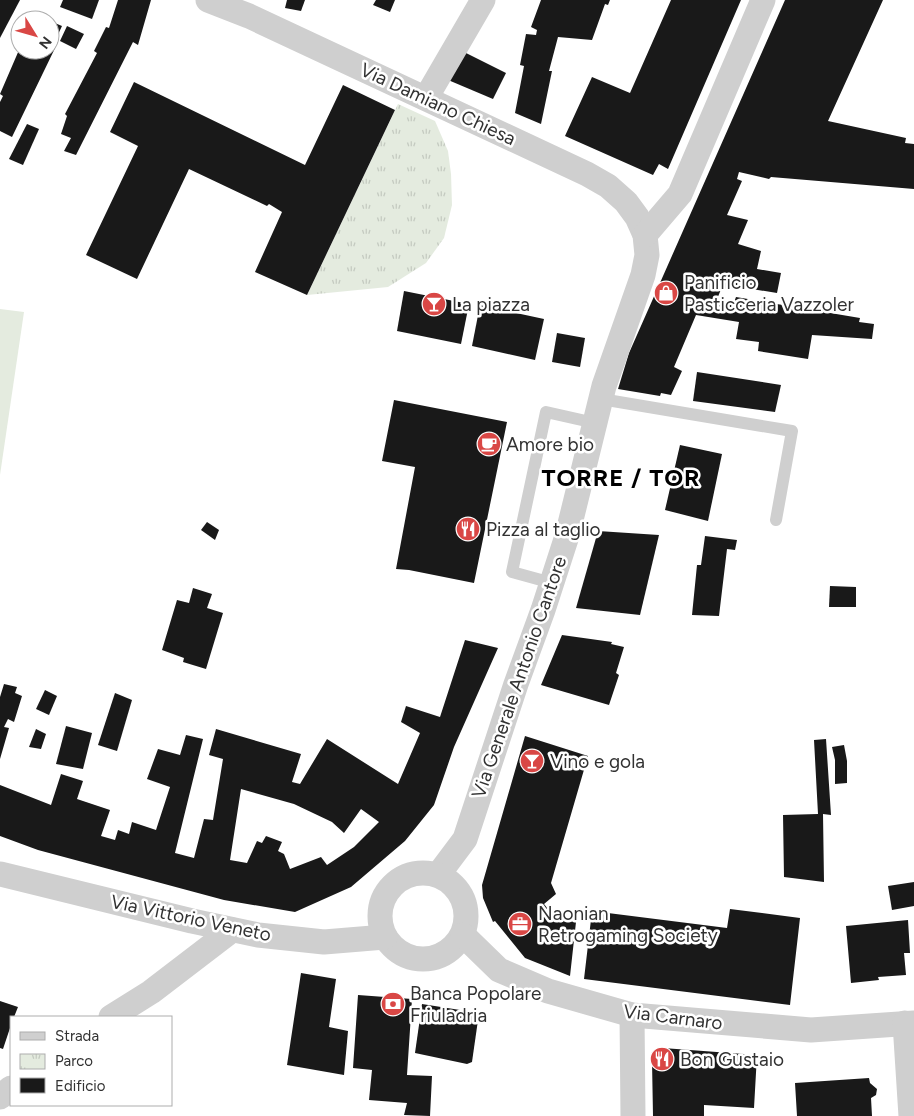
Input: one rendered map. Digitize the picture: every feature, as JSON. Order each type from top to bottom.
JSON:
[{"type":"street","name":"Via Damiano Chiesa","points":[[208,0],[249,16],[426,98],[608,186],[626,202],[637,217],[645,235]]},
{"type":"street","points":[[426,98],[483,0]]},
{"type":"street","points":[[645,235],[680,194],[763,0]]},
{"type":"street","name":"Via Generale Antonio Cantore","points":[[438,875],[464,839],[552,583],[567,536],[601,399],[643,275],[647,255],[645,235]]},
{"type":"street","points":[[421,873],[438,875],[454,885],[464,900],[467,917],[463,935],[453,948],[440,957],[424,960],[408,958],[394,950],[385,937],[380,920],[382,903],[390,888],[404,877],[421,873]]},
{"type":"street","name":"Via Vittorio Veneto","points":[[0,874],[232,930],[324,942],[385,937]]},
{"type":"street","points":[[113,1016],[150,992],[232,930]]},
{"type":"street","name":"Via Carnaro","points":[[463,935],[499,970],[548,991],[632,1015],[811,1030],[909,1023],[911,1116]]},
{"type":"street","points":[[632,1015],[633,1116]]},
{"type":"street","points":[[0,1097],[10,1089]]},
{"type":"lane","points":[[601,399],[792,431],[776,520]]},
{"type":"lane","points":[[552,583],[512,572],[546,412],[595,423]]},
{"type":"green space","points":[[398,104],[435,121],[448,151],[452,205],[444,238],[426,263],[388,287],[307,295]]},
{"type":"green space","points":[[0,309],[24,312],[0,475]]},
{"type":"building","points":[[0,0],[20,0],[15,10],[10,10],[10,19],[0,38]]},
{"type":"building","points":[[63,0],[99,0],[92,19],[60,7]]},
{"type":"building","points":[[118,0],[151,0],[138,45],[133,42],[76,155],[64,151],[71,138],[61,134],[67,116],[65,114],[97,53],[94,51],[106,27],[109,28]]},
{"type":"building","points":[[287,0],[305,0],[301,11],[285,8]]},
{"type":"building","points":[[376,0],[395,0],[390,12],[373,5]]},
{"type":"building","points":[[541,0],[610,0],[608,5],[605,4],[592,40],[558,37],[549,71],[552,71],[541,124],[515,113],[524,66],[520,65],[526,34],[536,35],[537,30],[531,27]]},
{"type":"building","points":[[671,0],[741,0],[668,169],[659,164],[653,175],[565,136],[592,77],[630,93]]},
{"type":"building","points":[[785,0],[883,0],[828,121],[906,138],[905,143],[914,144],[914,189],[771,177],[769,179],[739,172],[737,179],[742,181],[727,215],[748,220],[738,244],[761,251],[757,269],[781,273],[777,293],[727,285],[726,289],[722,287],[717,299],[733,305],[736,297],[860,318],[859,322],[874,324],[872,339],[812,335],[808,359],[758,351],[759,342],[736,339],[739,322],[696,315],[674,367],[682,371],[671,395],[661,393],[660,396],[618,389],[629,353]]},
{"type":"building","points":[[67,26],[84,34],[76,49],[60,41]]},
{"type":"building","points":[[456,48],[506,73],[493,99],[441,77]]},
{"type":"building","points":[[15,60],[49,60],[12,137],[0,131],[0,102],[3,96],[0,94]]},
{"type":"building","points":[[134,82],[305,165],[343,85],[395,110],[307,295],[255,272],[282,212],[269,204],[267,206],[189,169],[137,279],[86,255],[138,146],[110,132]]},
{"type":"building","points":[[27,124],[39,129],[23,165],[9,159]]},
{"type":"building","points":[[404,291],[469,304],[461,344],[397,331]]},
{"type":"building","points":[[480,305],[544,319],[535,360],[472,346]]},
{"type":"building","points":[[557,333],[585,338],[580,367],[552,362]]},
{"type":"building","points":[[697,372],[781,385],[775,412],[693,401]]},
{"type":"building","points":[[394,400],[507,422],[474,583],[396,569],[415,467],[382,461]]},
{"type":"building","points":[[680,445],[722,454],[708,521],[665,510]]},
{"type":"building","points":[[207,522],[219,530],[215,540],[201,530]]},
{"type":"building","points":[[598,531],[659,535],[640,615],[576,608]]},
{"type":"building","points":[[705,536],[737,540],[735,550],[727,549],[719,616],[692,615],[697,565],[701,565]]},
{"type":"building","points":[[830,586],[856,587],[856,607],[829,607]]},
{"type":"building","points":[[193,588],[212,594],[207,608],[223,613],[206,669],[183,662],[184,658],[162,650],[177,600],[189,603]]},
{"type":"building","points":[[562,635],[612,642],[611,644],[624,647],[616,673],[619,675],[609,705],[541,685]]},
{"type":"building","points":[[465,640],[498,648],[454,747],[434,805],[405,841],[351,887],[295,912],[224,900],[38,850],[0,836],[0,785],[51,805],[61,774],[83,781],[77,799],[110,810],[101,836],[115,840],[118,830],[129,834],[132,822],[156,830],[170,787],[147,779],[158,749],[180,755],[186,735],[203,739],[175,853],[194,858],[204,819],[213,820],[223,759],[209,755],[216,729],[301,754],[292,782],[300,784],[327,739],[398,784],[420,733],[401,722],[406,706],[440,717]],"holes":[[[241,789],[294,804],[332,822],[344,833],[361,809],[379,822],[354,847],[327,865],[321,857],[290,869],[284,854],[278,851],[282,842],[266,836],[262,843],[257,841],[247,863],[230,860]]]},
{"type":"building","points":[[4,684],[17,687],[15,693],[22,696],[14,722],[8,719],[4,727],[9,728],[0,759],[0,697]]},
{"type":"building","points":[[45,690],[57,696],[49,715],[36,709]]},
{"type":"building","points":[[115,693],[132,700],[117,751],[98,745]]},
{"type":"building","points":[[66,726],[92,733],[83,769],[56,764]]},
{"type":"building","points":[[36,729],[46,734],[41,749],[29,747]]},
{"type":"building","points":[[525,736],[588,756],[551,883],[556,894],[544,904],[556,919],[576,922],[570,976],[525,958],[495,921],[493,922],[483,898],[482,885]]},
{"type":"building","points":[[826,739],[831,815],[823,814],[824,882],[784,877],[783,815],[818,814],[814,740]]},
{"type":"building","points":[[844,745],[847,761],[847,783],[835,784],[835,760],[832,747]]},
{"type":"building","points":[[914,882],[914,906],[892,910],[888,886]]},
{"type":"building","points":[[730,909],[800,918],[790,1005],[584,979],[592,911],[727,928]]},
{"type":"building","points":[[908,920],[910,953],[904,953],[906,975],[878,977],[879,980],[851,983],[846,926]]},
{"type":"building","points":[[301,973],[336,979],[329,1027],[348,1031],[344,1075],[287,1065]]},
{"type":"building","points":[[358,995],[412,999],[407,1075],[432,1076],[430,1116],[404,1115],[407,1103],[369,1100],[372,1070],[353,1068]]},
{"type":"building","points":[[0,1001],[18,1007],[14,1016],[10,1016],[10,1028],[3,1049],[0,1048]]},
{"type":"building","points":[[422,1004],[479,1013],[472,1062],[467,1064],[415,1053]]},
{"type":"building","points":[[663,1048],[757,1055],[754,1108],[704,1105],[704,1116],[653,1116],[652,1061]]},
{"type":"building","points":[[869,1078],[870,1083],[877,1089],[876,1095],[871,1098],[872,1116],[797,1116],[795,1083]]},
{"type":"place","name":"Panificio Pasticceria Vazzoler","points":[[666,293]]},
{"type":"place","name":"La piazza","points":[[434,304]]},
{"type":"place","name":"Amore bio","points":[[489,444]]},
{"type":"place","name":"Pizza al taglio","points":[[468,529]]},
{"type":"place","name":"Vino e gola","points":[[532,761]]},
{"type":"place","name":"Naonian Retrogaming Society","points":[[520,924]]},
{"type":"place","name":"Banca Popolare Friuladria","points":[[393,1004]]},
{"type":"place","name":"Bon Gustaio","points":[[662,1059]]},
{"type":"district","name":"TORRE / TOR","points":[[621,477]]}]
